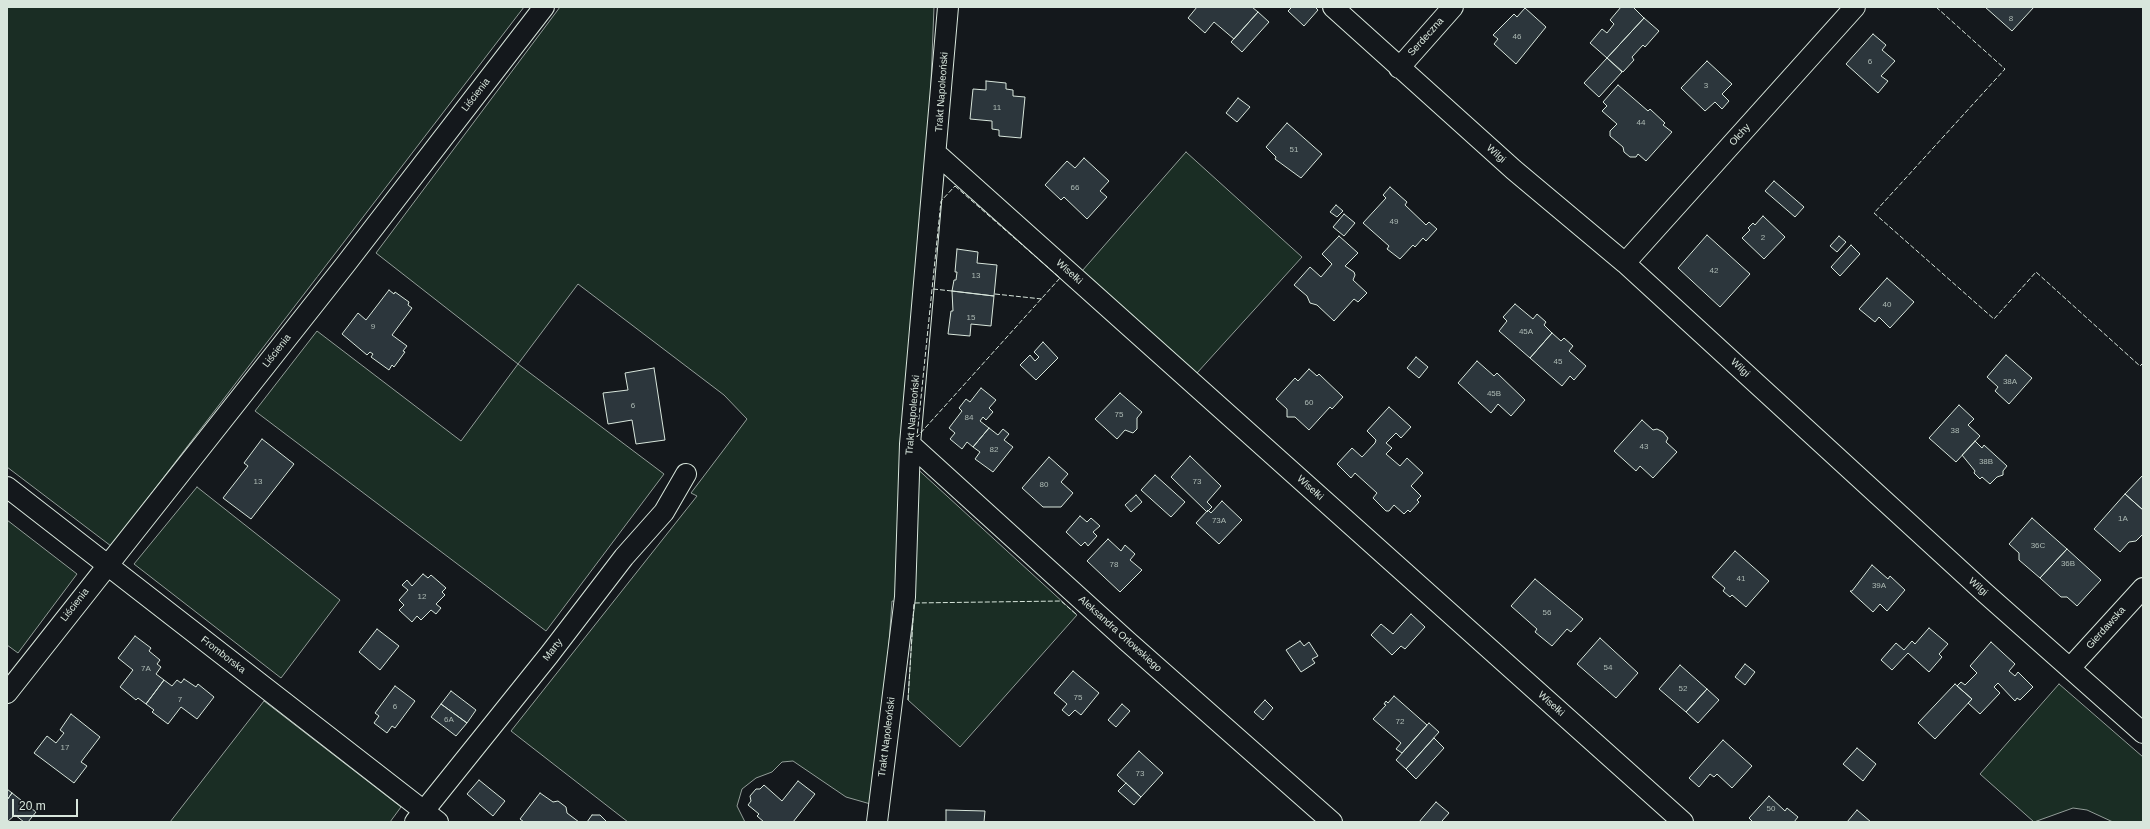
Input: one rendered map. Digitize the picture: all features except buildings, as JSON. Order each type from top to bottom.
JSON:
[{"type":"street","name":"Liścienia","points":[[7,693],[345,265],[544,7]]},
{"type":"street","name":"Trakt Napoleoński","points":[[877,822],[905,597],[910,444],[937,154],[948,7]]},
{"type":"street","name":"Wilgi","points":[[1333,7],[1514,170],[1625,263],[1985,593],[2143,733]]},
{"type":"street","name":"Serdeczna","points":[[1399,68],[1453,7]]},
{"type":"street","name":"Olchy","points":[[1625,263],[1855,7]]},
{"type":"street","name":"Wisełki","points":[[937,154],[1683,822]]},
{"type":"street","name":"Aleksandra Orłowskiego","points":[[910,444],[1127,641],[1332,822]]},
{"type":"street","name":"Marty","points":[[426,818],[624,557],[664,512],[686,474]]},
{"type":"street","name":"Fromborska","points":[[7,487],[426,818]]},
{"type":"street","name":"Gierdawska","points":[[2070,668],[2143,588]]},
{"type":"green space","points":[[7,7],[524,7],[111,546],[7,467]]},
{"type":"green space","points":[[560,7],[934,7],[929,132],[900,453],[1077,615],[960,747],[908,700],[914,603],[892,601],[885,699],[874,805],[846,797],[793,761],[782,762],[772,772],[756,778],[742,789],[737,806],[745,822],[628,822],[511,731],[697,496],[691,493],[747,419],[724,395],[578,284],[518,364],[376,253]]},
{"type":"green space","points":[[1186,152],[1302,257],[1197,373],[1082,271]]},
{"type":"green space","points":[[317,331],[461,441],[518,364],[664,474],[546,631],[255,411]]},
{"type":"green space","points":[[197,487],[340,600],[281,678],[134,564]]},
{"type":"green space","points":[[7,520],[77,574],[18,653],[7,645]]},
{"type":"green space","points":[[2059,684],[2143,757],[2143,822],[2113,822],[2087,810],[2073,808],[2034,822],[1980,774]]},
{"type":"green space","points":[[264,701],[401,807],[390,822],[170,822]]},
{"type":"fence","points":[[1936,7],[2005,69],[1874,213],[1994,319],[2036,272],[2140,366],[2143,363]]},
{"type":"fence","points":[[955,186],[1060,278],[917,437],[941,201],[955,186]]},
{"type":"fence","points":[[933,289],[952,291]]},
{"type":"fence","points":[[995,294],[1042,299]]},
{"type":"fence","points":[[908,700],[914,603],[1061,601],[1077,615]]}]
